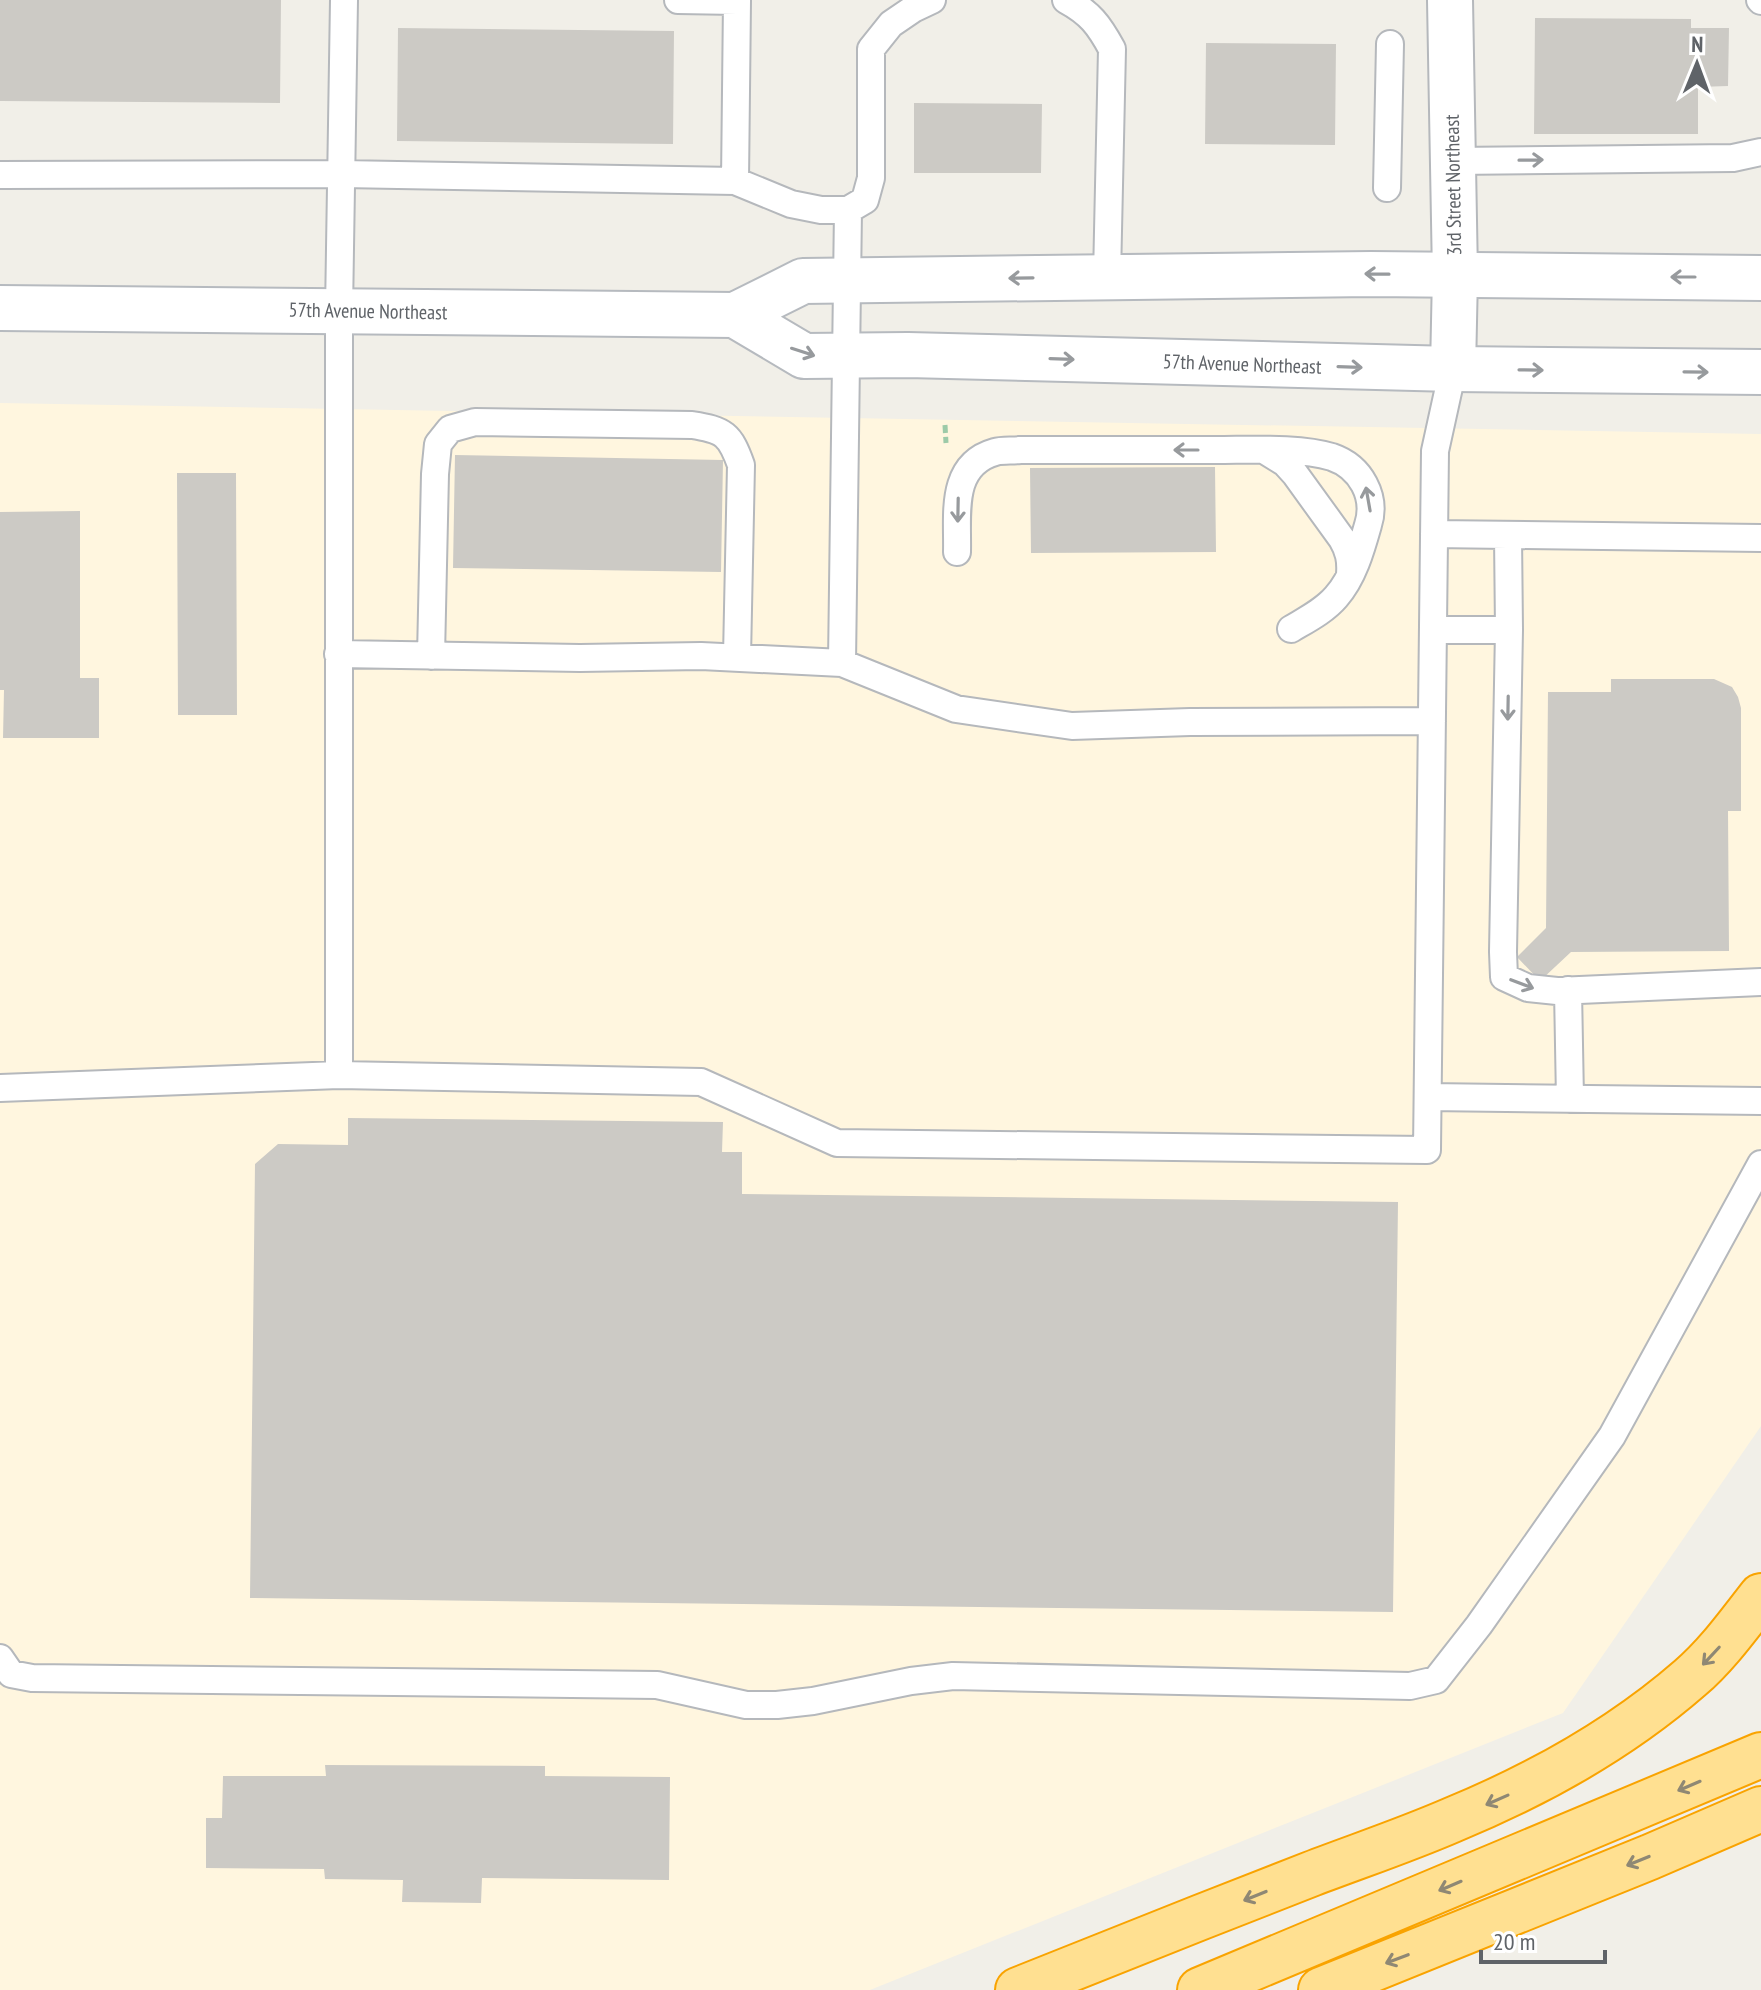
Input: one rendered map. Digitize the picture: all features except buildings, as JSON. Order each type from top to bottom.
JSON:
[{"type":"highway","points":[[1018,1990],[1450,1821],[1511,1794],[1569,1763],[1657,1705],[1692,1677],[1761,1596]]},
{"type":"highway","points":[[1200,1990],[1761,1755]]},
{"type":"highway","points":[[1321,1990],[1761,1809]]},
{"type":"street","name":"3rd Street Northeast","points":[[1450,0],[1455,275],[1453,369]]},
{"type":"street","name":"57th Avenue Northeast","points":[[0,308],[735,315],[803,281],[1371,274],[1761,278]]},
{"type":"street","name":"57th Avenue Northeast","points":[[735,315],[804,356],[908,355],[1453,369],[1761,372]]},
{"type":"lane","points":[[339,1075],[339,311],[344,0]]},
{"type":"lane","points":[[678,0],[737,1],[735,181]]},
{"type":"lane","points":[[0,175],[342,174],[735,181],[791,204],[821,210],[848,210],[865,200],[871,178],[871,49],[891,24],[932,0]]},
{"type":"lane","points":[[1066,0],[1100,26],[1112,49],[1107,277]]},
{"type":"lane","points":[[1387,188],[1390,44]]},
{"type":"lane","points":[[1453,161],[1733,158],[1761,152]]},
{"type":"lane","points":[[842,663],[848,210]]},
{"type":"lane","points":[[0,1088],[339,1075],[701,1082],[837,1143],[1427,1150],[1435,451],[1453,369]]},
{"type":"lane","points":[[431,656],[438,444],[450,429],[475,422],[692,425],[716,429],[734,444],[741,465],[737,657]]},
{"type":"lane","points":[[1264,450],[1285,463],[1295,474],[1342,539],[1351,560],[1350,576]]},
{"type":"lane","points":[[957,552],[958,491],[967,469],[995,452],[1264,450],[1334,458],[1353,469],[1366,486],[1371,502],[1370,519],[1350,576],[1335,598],[1291,629]]},
{"type":"lane","points":[[1434,534],[1761,538]]},
{"type":"lane","points":[[1508,536],[1504,977],[1528,988],[1568,990],[1761,982]]},
{"type":"lane","points":[[1434,630],[1509,630]]},
{"type":"lane","points":[[338,654],[580,658],[701,656],[842,663],[956,709],[1072,726],[1432,721]]},
{"type":"lane","points":[[1568,990],[1570,1099]]},
{"type":"lane","points":[[1428,1097],[1761,1101]]},
{"type":"lane","points":[[0,1658],[11,1674],[32,1678],[657,1685],[746,1705],[813,1701],[911,1681],[953,1676],[1410,1686],[1436,1680],[1479,1625],[1612,1436],[1761,1164]]},
{"type":"shaded area","points":[[0,403],[1761,434],[1761,1426],[1563,1713],[870,1990],[0,1990]]}]
